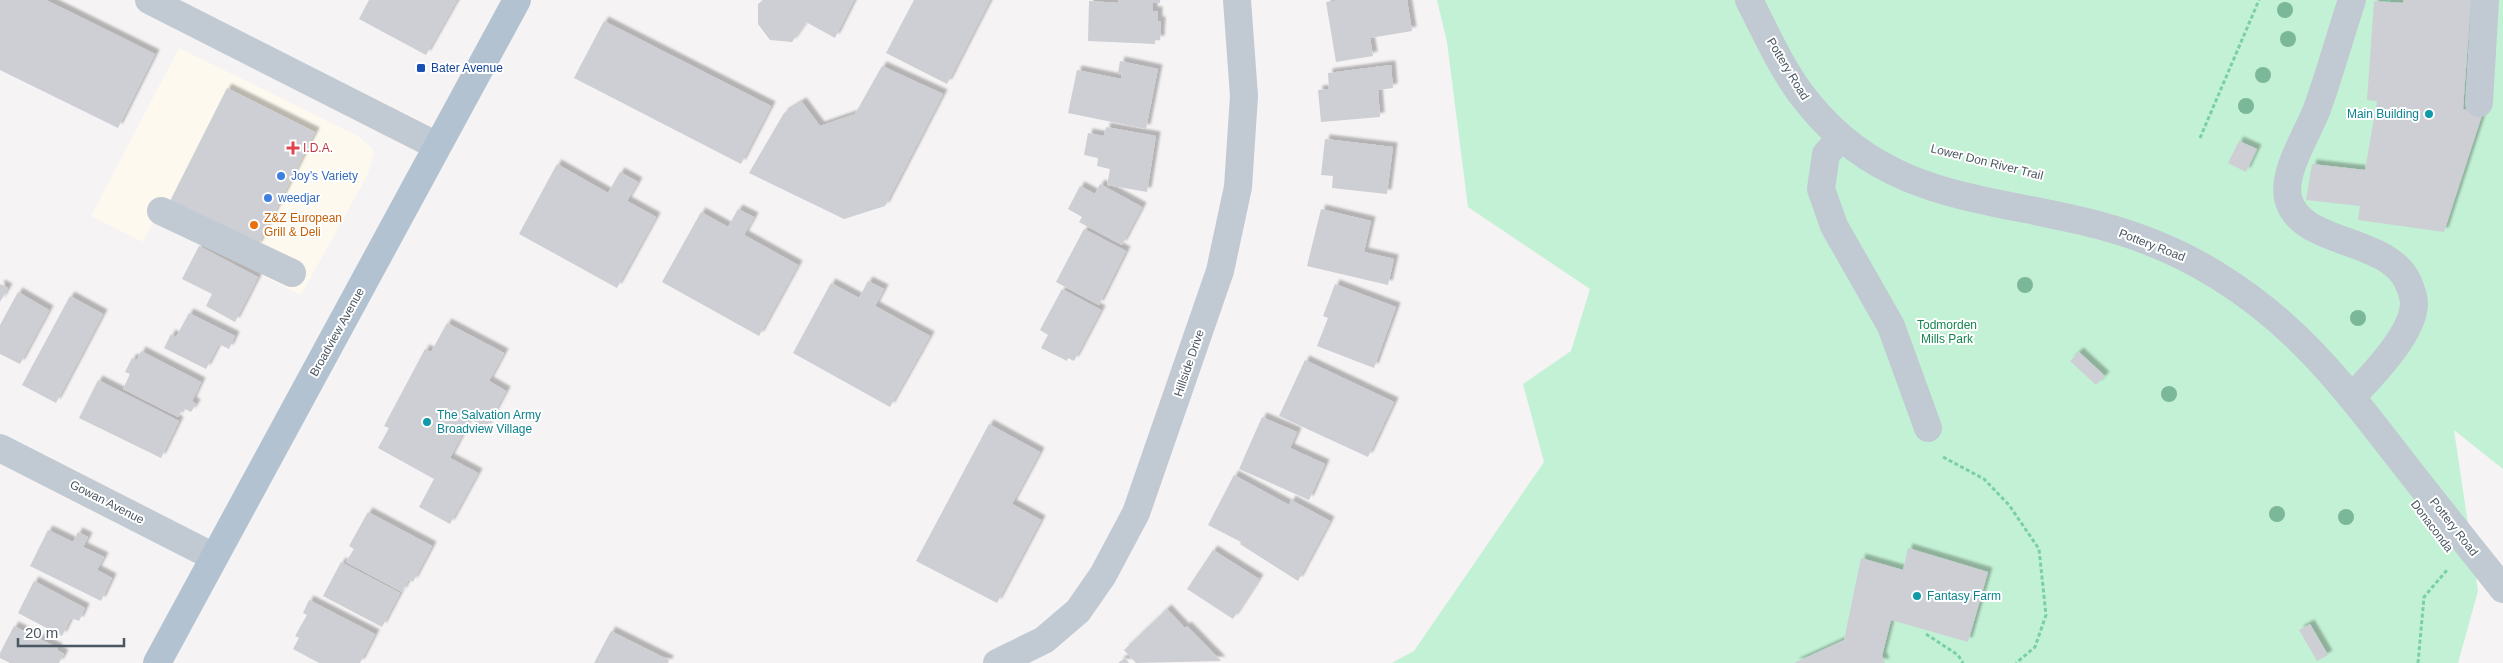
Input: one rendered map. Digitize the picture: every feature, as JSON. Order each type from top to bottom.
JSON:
[{"type":"main road","name":"Broadview Avenue","points":[[157,663],[516,0]]},
{"type":"street","points":[[149,0],[437,146]]},
{"type":"street","name":"Hillside Drive","points":[[997,663],[1044,640],[1078,611],[1103,575],[1136,513],[1220,271],[1238,187],[1244,96],[1237,0]]},
{"type":"street","name":"Pottery Road","points":[[1749,0],[1794,83],[1808,103],[1841,138],[1868,158],[1894,173],[1957,196],[2096,224],[2158,244],[2187,258],[2257,301],[2313,351],[2352,397],[2503,589]]},
{"type":"street","points":[[2352,0],[2317,109],[2293,163],[2287,188],[2290,204],[2306,223],[2390,261],[2402,273],[2413,294],[2414,308],[2398,345],[2352,397]]},
{"type":"street","points":[[2479,103],[2485,0]]},
{"type":"street","points":[[1841,138],[1826,154],[1822,188],[1834,226],[1891,326],[1928,428]]},
{"type":"street","points":[[161,211],[292,273]]},
{"type":"street","name":"Gowan Avenue","points":[[0,448],[214,557]]},
{"type":"path","points":[[2200,138],[2259,0]]},
{"type":"path","points":[[1928,428],[1944,457],[1984,479],[2009,505],[2039,549],[2046,615],[2035,647],[2016,663]]},
{"type":"path","name":"Donaconda","points":[[2418,663],[2424,597],[2450,566]]},
{"type":"path","points":[[1926,634],[1958,655],[1963,663]]},
{"type":"shaded area","points":[[179,48],[358,136],[371,147],[374,153],[368,174],[301,295],[153,222],[143,242],[91,216]]},
{"type":"green space","name":"Todmorden Mills Park","points":[[1437,0],[2503,0],[2503,469],[2454,430],[2478,591],[2458,663],[1392,663],[1414,651],[1544,462],[1523,384],[1571,351],[1590,289],[1468,207],[1447,42]]},
{"type":"building","points":[[0,0],[46,0],[155,54],[118,128],[0,70]]},
{"type":"building","points":[[369,0],[457,0],[426,55],[359,19]]},
{"type":"building","points":[[763,0],[854,0],[835,38],[806,22],[792,42],[770,40],[758,24],[758,4]]},
{"type":"building","points":[[914,0],[990,0],[947,84],[886,53]]},
{"type":"building","points":[[1118,0],[1160,0],[1160,3],[1153,3],[1153,11],[1158,11],[1158,21],[1161,21],[1160,40],[1155,40],[1155,44],[1088,41],[1089,1],[1118,3]]},
{"type":"building","points":[[1341,0],[1407,0],[1412,31],[1370,38],[1373,56],[1336,62],[1326,2]]},
{"type":"building","name":"Main Building","points":[[2403,0],[2471,0],[2463,109],[2483,112],[2444,232],[2358,220],[2360,206],[2306,200],[2312,164],[2365,170],[2377,101],[2367,100],[2374,1],[2403,3]]},
{"type":"building","points":[[604,21],[771,106],[741,164],[574,78]]},
{"type":"building","points":[[1120,61],[1158,69],[1146,129],[1068,113],[1077,70],[1121,79],[1122,74],[1118,73]]},
{"type":"building","points":[[1391,65],[1393,88],[1378,90],[1380,117],[1321,122],[1318,90],[1329,89],[1328,73]]},
{"type":"building","points":[[882,66],[943,94],[885,206],[844,219],[749,173],[784,113],[802,102],[820,126],[855,114]]},
{"type":"building","points":[[227,88],[315,132],[257,247],[169,203]]},
{"type":"building","points":[[1106,127],[1156,136],[1147,192],[1107,185],[1110,169],[1097,166],[1098,158],[1084,155],[1088,133],[1104,136]]},
{"type":"building","points":[[1325,139],[1393,147],[1387,194],[1332,188],[1333,176],[1321,175]]},
{"type":"building","points":[[2239,141],[2257,149],[2246,172],[2228,163]]},
{"type":"building","points":[[557,164],[608,193],[620,172],[638,182],[627,201],[656,217],[617,288],[519,234]]},
{"type":"building","points":[[1100,184],[1142,207],[1122,245],[1079,222],[1082,217],[1068,209],[1080,186],[1095,194]]},
{"type":"building","points":[[738,209],[754,217],[744,235],[798,265],[759,336],[662,282],[701,212],[728,227]]},
{"type":"building","points":[[1321,209],[1371,221],[1364,252],[1394,259],[1388,285],[1307,266]]},
{"type":"building","points":[[1084,229],[1126,251],[1099,305],[1056,282]]},
{"type":"building","points":[[199,246],[258,277],[235,322],[206,306],[212,294],[182,279]]},
{"type":"building","points":[[868,281],[884,289],[875,306],[930,336],[890,407],[793,353],[831,283],[859,298]]},
{"type":"building","points":[[0,284],[8,288],[0,302]]},
{"type":"building","points":[[1335,284],[1396,307],[1374,368],[1317,346],[1328,318],[1323,316]]},
{"type":"building","points":[[1062,289],[1101,310],[1074,361],[1068,358],[1067,361],[1041,348],[1048,335],[1040,330]]},
{"type":"building","points":[[18,292],[49,310],[20,364],[0,354],[0,325]]},
{"type":"building","points":[[70,296],[103,314],[56,403],[22,385]]},
{"type":"building","points":[[189,313],[235,336],[229,349],[219,344],[206,369],[164,348],[171,334],[176,337]]},
{"type":"building","name":"The Salvation Army Broadview Village","points":[[447,323],[504,353],[489,381],[506,391],[486,428],[470,419],[450,458],[478,473],[450,524],[419,507],[434,479],[378,448],[389,428],[384,426],[425,349],[431,352]]},
{"type":"building","points":[[141,351],[201,382],[192,401],[196,404],[191,412],[183,408],[178,417],[123,389],[130,374],[125,372],[132,358],[137,360]]},
{"type":"building","points":[[2079,352],[2105,376],[2096,385],[2070,361]]},
{"type":"building","points":[[1305,360],[1394,402],[1368,457],[1279,416]]},
{"type":"building","points":[[98,380],[179,421],[161,458],[79,418]]},
{"type":"building","points":[[1262,417],[1297,432],[1290,448],[1325,464],[1309,500],[1239,469]]},
{"type":"building","points":[[989,424],[1040,452],[1012,504],[1041,520],[997,603],[916,561]]},
{"type":"building","points":[[1234,475],[1289,505],[1291,500],[1330,521],[1298,581],[1240,544],[1241,542],[1208,525]]},
{"type":"building","points":[[368,512],[432,546],[413,582],[409,579],[402,592],[346,562],[354,549],[349,546]]},
{"type":"building","points":[[48,530],[73,542],[78,532],[88,537],[83,547],[104,557],[97,570],[112,578],[101,601],[30,566]]},
{"type":"building","name":"Fantasy Farm","points":[[1908,548],[1988,572],[1968,642],[1891,620],[1882,656],[1885,663],[1794,663],[1844,640],[1861,558],[1903,570]]},
{"type":"building","points":[[1213,550],[1259,579],[1233,619],[1187,589]]},
{"type":"building","points":[[341,562],[400,593],[382,627],[323,596]]},
{"type":"building","points":[[34,581],[85,608],[79,621],[71,618],[62,636],[18,613]]},
{"type":"building","points":[[309,600],[375,634],[360,663],[319,663],[293,649],[299,638],[295,636],[307,615],[303,613]]},
{"type":"building","points":[[1167,609],[1185,628],[1187,626],[1221,661],[1136,663],[1124,650]]},
{"type":"building","points":[[2310,624],[2328,655],[2317,661],[2299,630]]},
{"type":"building","points":[[14,626],[58,648],[57,650],[64,654],[59,663],[10,663],[0,658],[0,653]]},
{"type":"building","points":[[611,631],[669,660],[668,663],[594,663]]},
{"type":"building","points":[[1125,658],[1129,663],[1118,663]]},
{"type":"place","name":"Bater Avenue","points":[[421,68]]},
{"type":"place","name":"Main Building","points":[[2429,114]]},
{"type":"place","name":"I.D.A.","points":[[293,148]]},
{"type":"place","name":"Joy’s Variety","points":[[281,176]]},
{"type":"place","name":"weedjar","points":[[268,198]]},
{"type":"place","name":"Z&Z European Grill & Deli","points":[[254,225]]},
{"type":"place","name":"The Salvation Army Broadview Village","points":[[427,422]]},
{"type":"place","name":"Fantasy Farm","points":[[1917,596]]}]
